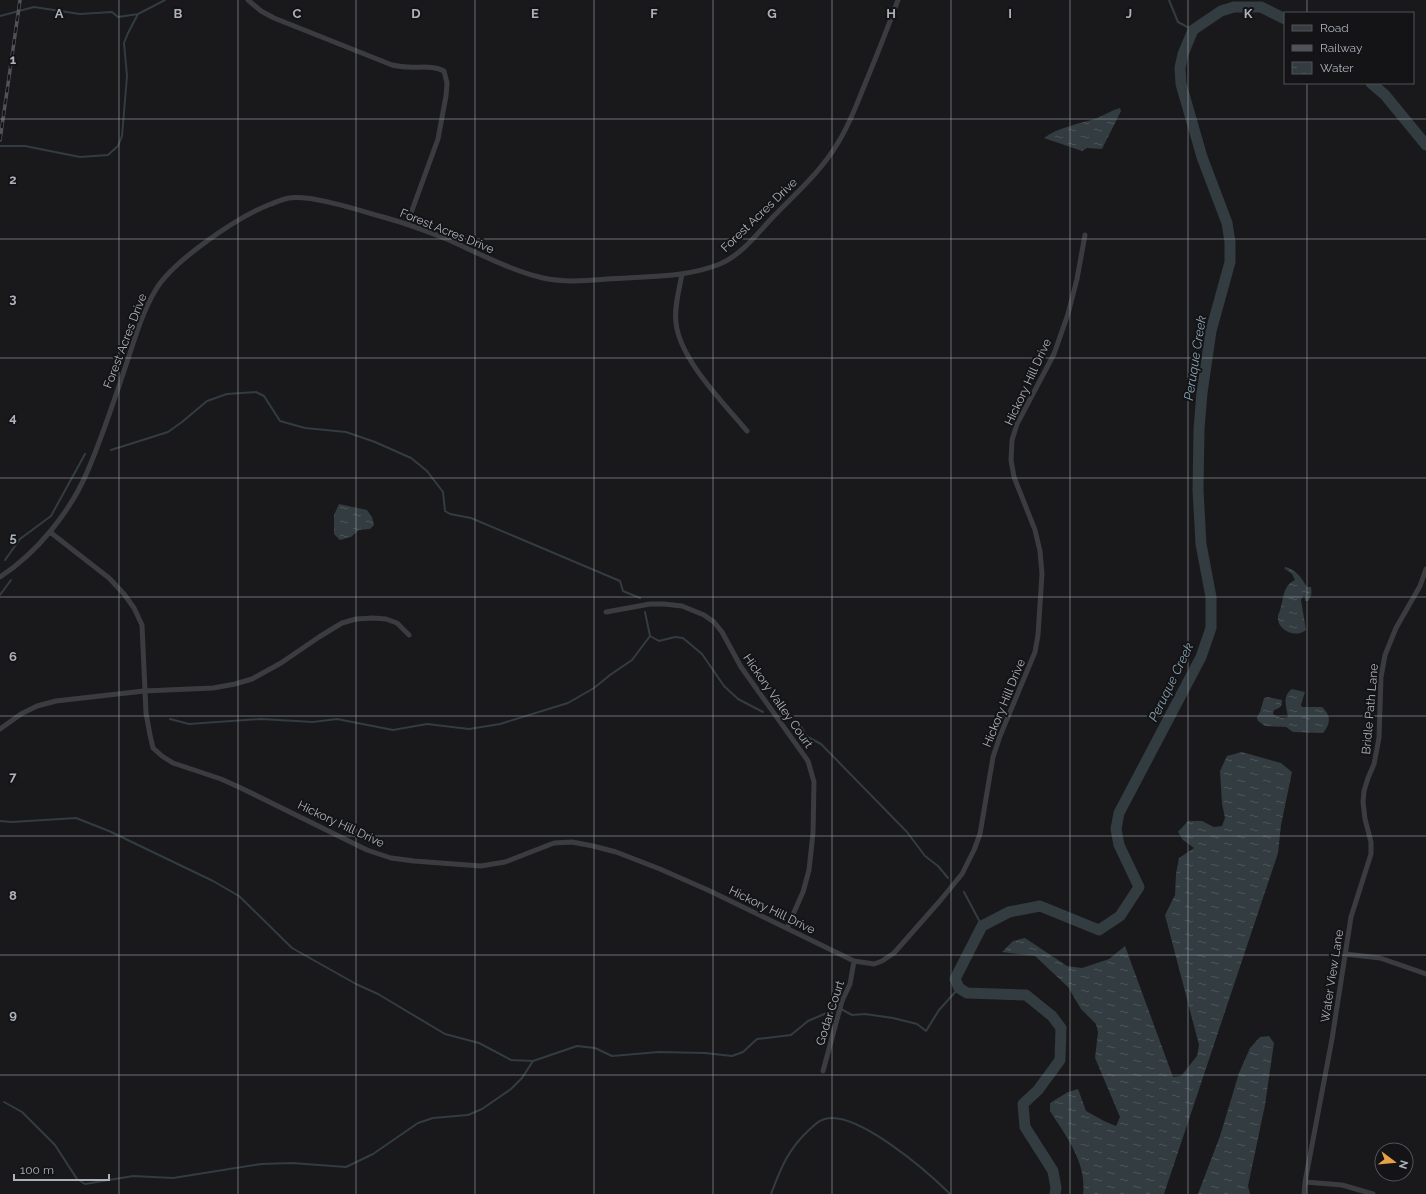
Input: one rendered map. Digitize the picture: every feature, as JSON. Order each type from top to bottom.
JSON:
[{"type":"street","points":[[248,0],[261,11],[274,18],[392,65],[439,68],[444,71],[447,83],[446,96],[438,139],[407,224]]},
{"type":"street","name":"Forest Acres Drive","points":[[0,577],[24,559],[50,532],[69,505],[87,473],[107,421],[133,344],[155,290],[164,278],[178,264],[223,230],[269,204],[290,198],[306,199],[331,203],[407,224],[447,239],[505,266],[553,280],[682,274],[701,271],[724,263],[746,245],[813,177],[839,142],[860,98],[898,0]]},
{"type":"street","name":"Hickory Hill Drive","points":[[50,532],[108,578],[124,594],[134,608],[142,625],[144,691],[153,748],[173,763],[221,779],[367,850],[391,858],[481,866],[505,862],[554,843],[572,842],[616,852],[710,891],[854,961],[874,964],[882,961],[894,953],[962,874],[980,834],[993,757],[1000,736],[1035,652],[1038,635],[1042,574],[1040,551],[1035,530],[1014,477],[1011,460],[1012,440],[1017,424],[1054,354],[1070,304],[1085,235]]},
{"type":"street","points":[[682,274],[676,305],[676,325],[682,343],[690,359],[704,380],[747,431]]},
{"type":"street","name":"Bridle Path Lane","points":[[1374,764],[1379,738],[1381,677],[1385,655],[1396,628],[1420,586],[1426,569]]},
{"type":"street","name":"Hickory Valley Court","points":[[606,612],[650,604],[664,604],[682,606],[704,615],[714,622],[722,632],[741,667],[808,761],[814,782],[813,833],[809,870],[803,892],[787,928]]},
{"type":"street","points":[[0,729],[21,714],[37,706],[56,701],[144,691],[213,688],[252,679],[281,663],[342,623],[372,618],[386,619],[397,623],[409,635]]},
{"type":"street","name":"Water View Lane","points":[[1304,1194],[1332,1039],[1351,917],[1371,854],[1371,842],[1365,819],[1363,802],[1368,778],[1374,764]]},
{"type":"street","points":[[1345,954],[1380,958],[1426,974]]},
{"type":"street","name":"Godar Court","points":[[823,1071],[842,1001],[850,984],[854,961]]},
{"type":"street","points":[[1305,1182],[1342,1185],[1373,1194]]},
{"type":"water","points":[[1120,108],[1121,111],[1102,149],[1087,148],[1082,151],[1044,138],[1062,128],[1097,118]]},
{"type":"water","points":[[339,504],[367,510],[372,517],[374,525],[370,529],[359,530],[351,537],[340,540],[334,534],[334,515]]},
{"type":"water","points":[[1286,567],[1296,572],[1307,587],[1311,587],[1312,592],[1308,601],[1305,601],[1305,596],[1303,596],[1301,600],[1306,630],[1302,633],[1297,634],[1288,632],[1283,629],[1278,621],[1278,615],[1284,593],[1288,586],[1295,580],[1292,574],[1284,568]]},
{"type":"water","points":[[1292,689],[1305,692],[1301,705],[1302,707],[1322,707],[1325,710],[1329,723],[1323,733],[1293,732],[1286,727],[1265,726],[1258,721],[1257,717],[1264,698],[1267,697],[1282,700],[1281,706],[1274,710],[1273,714],[1284,718],[1288,717],[1286,698]]},
{"type":"water","points":[[1242,752],[1281,763],[1292,772],[1281,825],[1278,853],[1164,1194],[1083,1194],[1082,1171],[1079,1161],[1069,1140],[1050,1111],[1050,1103],[1068,1092],[1078,1089],[1086,1111],[1116,1126],[1120,1117],[1095,1058],[1098,1032],[1096,1024],[1081,1009],[1068,987],[1035,956],[1002,952],[1013,941],[1025,938],[1067,966],[1082,968],[1109,959],[1125,946],[1173,1077],[1181,1076],[1197,1056],[1199,1045],[1165,915],[1175,895],[1176,874],[1179,858],[1194,848],[1183,840],[1178,832],[1188,821],[1202,821],[1214,827],[1222,826],[1225,818],[1222,804],[1220,771],[1227,756]]},
{"type":"water","points":[[1269,1036],[1274,1043],[1265,1105],[1248,1186],[1250,1194],[1198,1194],[1220,1136],[1239,1073],[1250,1048],[1260,1037]]},
{"type":"waterway","points":[[0,16],[34,7],[80,14],[112,12],[118,17],[138,14],[165,0]]},
{"type":"waterway","points":[[1169,0],[1178,22],[1193,30]]},
{"type":"waterway","name":"Peruque Creek","points":[[1055,1194],[1056,1188],[1053,1171],[1025,1127],[1023,1104],[1038,1090],[1060,1060],[1061,1028],[1052,1016],[1026,995],[967,993],[959,988],[955,979],[982,926],[1009,912],[1040,906],[1099,930],[1120,916],[1139,887],[1119,845],[1116,829],[1119,813],[1201,657],[1211,628],[1211,597],[1201,544],[1198,490],[1199,429],[1202,393],[1211,331],[1230,262],[1230,242],[1227,223],[1202,157],[1181,84],[1180,68],[1183,54],[1193,30],[1221,11],[1234,7],[1261,7],[1284,18]]},
{"type":"waterway","points":[[0,146],[25,146],[80,157],[108,155],[118,146],[122,136],[127,76],[124,43],[138,14]]},
{"type":"waterway","name":"Peruque Creek","points":[[1372,84],[1385,95],[1426,145]]},
{"type":"waterway","points":[[111,450],[168,432],[207,401],[227,394],[256,392],[264,396],[280,421],[305,428],[346,432],[375,442],[411,458],[427,471],[443,492],[445,511],[450,514],[471,518],[620,581],[623,591],[640,598]]},
{"type":"waterway","points":[[5,560],[20,539],[51,516],[85,454]]},
{"type":"waterway","points":[[0,595],[11,580]]},
{"type":"waterway","points":[[170,719],[189,724],[261,719],[313,722],[337,719],[393,730],[427,724],[469,729],[500,724],[568,703],[594,688],[632,660],[650,636],[645,612]]},
{"type":"waterway","points":[[650,636],[659,641],[675,637],[683,638],[702,654],[724,686],[738,699],[763,712]]},
{"type":"waterway","points":[[784,715],[797,721],[806,736],[821,744],[907,832],[925,856],[938,866],[948,878]]},
{"type":"waterway","points":[[0,821],[12,822],[76,818],[109,831],[213,881],[239,896],[292,948],[356,984],[378,994],[445,1034],[479,1043],[511,1060],[533,1061],[577,1046],[595,1048],[612,1056],[659,1052],[705,1053],[732,1056],[743,1052],[757,1039],[791,1035],[808,1021],[836,1009]]},
{"type":"waterway","points":[[964,892],[982,926]]},
{"type":"waterway","points":[[841,1009],[852,1015],[865,1014],[893,1018],[917,1024],[926,1031],[939,1010],[957,990],[955,979]]},
{"type":"waterway","points":[[4,1102],[22,1112],[55,1145],[77,1179],[85,1184],[133,1176],[173,1178],[261,1164],[292,1163],[346,1167],[373,1154],[418,1123],[433,1118],[468,1115],[482,1109],[511,1089],[522,1078],[533,1061]]},
{"type":"waterway","points":[[771,1194],[786,1159],[802,1136],[819,1121],[836,1118],[852,1123],[871,1132],[890,1144],[926,1172],[950,1194]]},
{"type":"railway","points":[[0,140],[20,0]]}]
